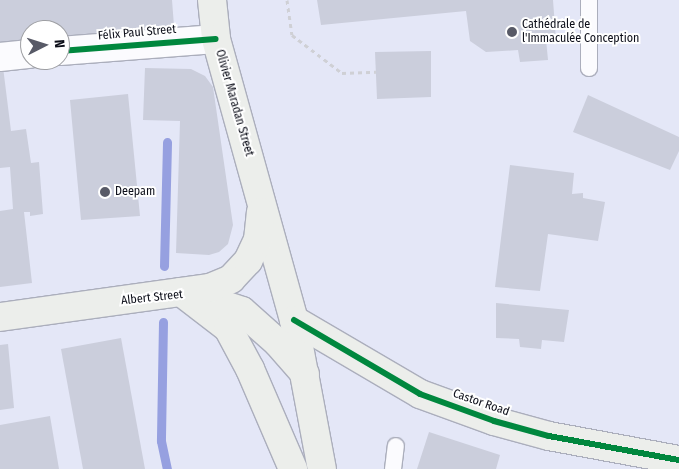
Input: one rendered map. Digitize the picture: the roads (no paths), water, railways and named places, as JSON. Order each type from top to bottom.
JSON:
[{"type":"main road","name":"Olivier Maradan Street","points":[[212,0],[216,39],[294,320],[322,469]]},
{"type":"main road","points":[[181,292],[210,288],[231,279],[248,261],[258,240],[262,206]]},
{"type":"main road","points":[[181,292],[228,328],[254,378],[293,469]]},
{"type":"main road","name":"Albert Street","points":[[0,317],[181,292],[242,311],[278,343],[305,374]]},
{"type":"main road","name":"Castor Road","points":[[294,320],[420,394],[494,421],[549,436],[679,460]]},
{"type":"street","name":"Félix Paul Street","points":[[70,50],[216,39]]},
{"type":"street","points":[[0,57],[20,55]]},
{"type":"lane","points":[[589,0],[590,68]]},
{"type":"lane","points":[[393,469],[396,446]]},
{"type":"waterway","points":[[164,266],[167,142]]},
{"type":"waterway","points":[[163,322],[161,441],[167,469]]},
{"type":"place","name":"Cathédrale de l'Immaculée Conception","points":[[512,32]]},
{"type":"place","name":"Deepam","points":[[105,192]]}]
